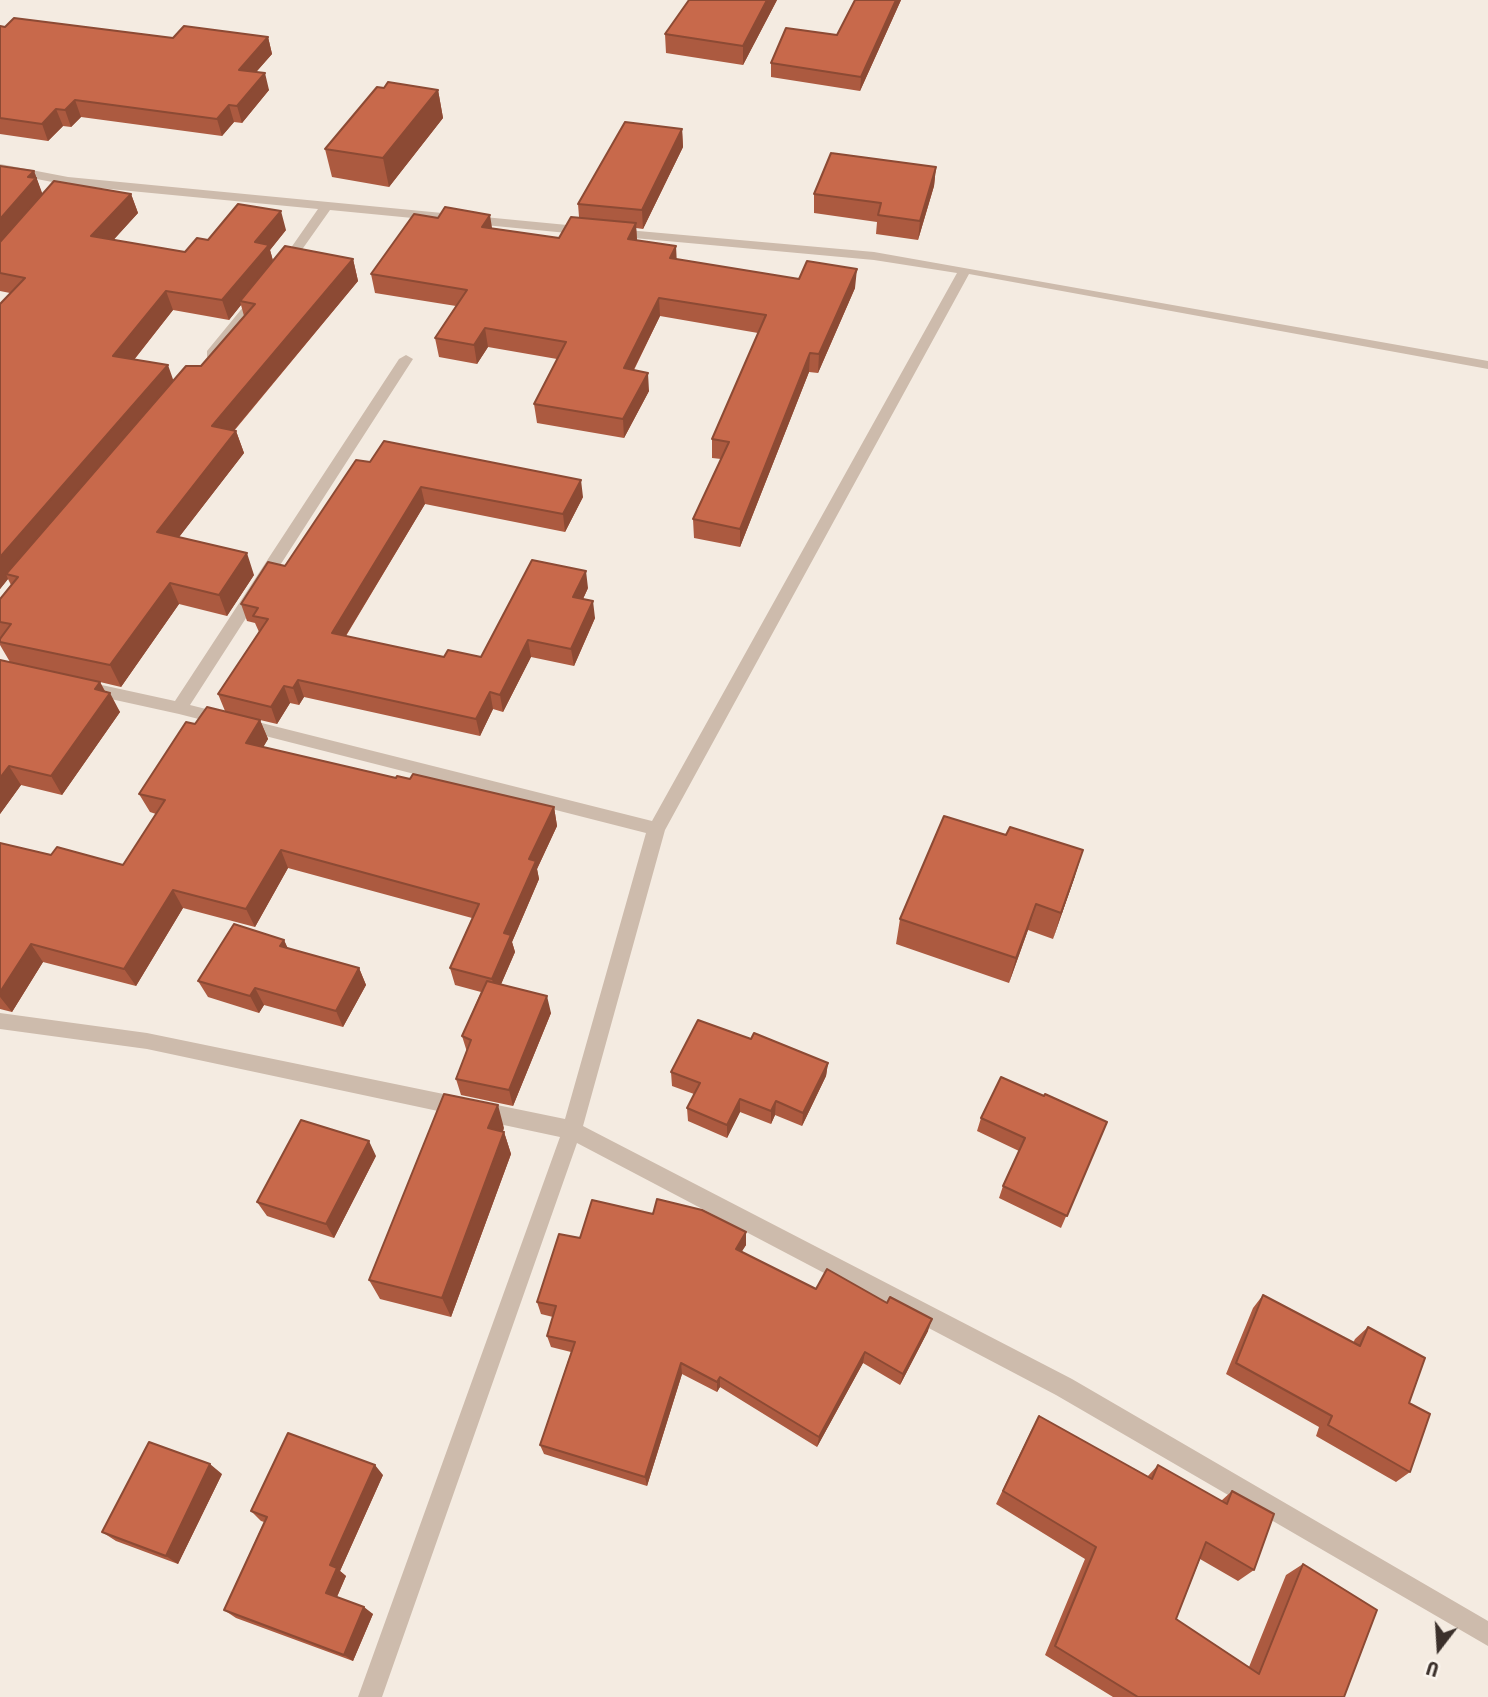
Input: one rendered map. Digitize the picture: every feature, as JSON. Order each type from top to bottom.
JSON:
[{"type":"street","points":[[0,168],[64,186],[874,256],[965,270],[1488,365]]},
{"type":"street","points":[[200,369],[271,281],[325,208]]},
{"type":"street","points":[[370,1697],[572,1130],[656,829],[965,270]]},
{"type":"street","points":[[179,708],[407,359]]},
{"type":"street","points":[[77,686],[179,708],[656,829]]},
{"type":"street","points":[[0,1021],[147,1041],[572,1130],[1064,1387],[1488,1634]]},
{"type":"building","points":[[689,0],[767,0],[743,46],[665,34]]},
{"type":"building","points":[[855,0],[896,0],[861,77],[771,63],[786,28],[837,35]]},
{"type":"building","points":[[14,18],[173,38],[184,26],[268,37],[239,70],[265,73],[237,106],[229,105],[217,119],[75,100],[65,110],[56,109],[42,124],[0,118],[0,26],[5,27]]},
{"type":"building","points":[[388,82],[438,90],[383,158],[325,149],[377,87],[384,88]]},
{"type":"building","points":[[625,122],[682,129],[642,210],[578,204]]},
{"type":"building","points":[[831,153],[936,167],[920,221],[878,215],[881,203],[814,194]]},
{"type":"building","points":[[0,166],[34,171],[28,177],[36,178],[0,219]]},
{"type":"building","points":[[54,181],[131,194],[91,236],[185,252],[197,238],[208,240],[238,204],[281,211],[255,242],[269,245],[222,300],[166,291],[113,356],[168,365],[0,557],[0,304],[25,278],[0,273],[0,242]]},
{"type":"building","points":[[445,207],[490,215],[482,227],[559,238],[571,217],[636,223],[628,239],[676,246],[670,258],[799,279],[807,261],[857,269],[819,354],[810,353],[740,529],[693,519],[729,442],[712,439],[766,315],[659,298],[624,368],[648,373],[623,419],[534,404],[566,342],[485,328],[474,345],[435,338],[467,290],[371,274],[414,214],[438,218]]},
{"type":"building","points":[[285,246],[353,259],[212,426],[236,431],[157,532],[247,553],[219,595],[170,583],[110,665],[0,642],[11,624],[0,622],[0,599],[18,577],[6,574],[186,366],[201,366],[255,304],[240,301]]},
{"type":"building","points":[[384,441],[581,480],[563,514],[421,487],[332,633],[444,657],[448,650],[481,657],[532,560],[586,571],[573,597],[593,601],[571,649],[528,640],[500,695],[490,692],[476,719],[298,680],[293,688],[284,686],[271,707],[218,694],[268,619],[253,616],[258,608],[241,604],[268,562],[285,566],[356,460],[370,462]]},
{"type":"building","points":[[0,660],[100,682],[95,689],[110,693],[51,776],[9,766],[0,778]]},
{"type":"building","points":[[207,707],[260,720],[246,743],[396,778],[410,779],[413,774],[554,807],[529,859],[536,861],[504,933],[511,935],[492,979],[450,968],[479,904],[281,850],[246,909],[173,890],[124,969],[31,944],[0,992],[0,843],[51,855],[57,847],[123,865],[165,800],[139,794],[186,722],[195,724]]},
{"type":"building","points":[[944,816],[1006,835],[1010,827],[1083,850],[1061,913],[1036,904],[1016,958],[900,919]]},
{"type":"building","points":[[234,924],[284,940],[280,946],[359,968],[336,1011],[255,988],[250,996],[198,981]]},
{"type":"building","points":[[487,981],[547,996],[509,1090],[456,1079],[471,1040],[462,1036]]},
{"type":"building","points":[[698,1020],[751,1039],[754,1033],[828,1063],[803,1113],[776,1101],[771,1111],[740,1099],[727,1125],[687,1108],[700,1083],[671,1072]]},
{"type":"building","points":[[1001,1077],[1107,1122],[1067,1216],[1003,1186],[1025,1138],[981,1118]]},
{"type":"building","points":[[444,1094],[498,1105],[488,1128],[504,1132],[442,1298],[369,1280]]},
{"type":"building","points":[[301,1120],[369,1141],[326,1224],[257,1202]]},
{"type":"building","points":[[657,1199],[702,1210],[746,1232],[736,1249],[816,1289],[827,1269],[887,1303],[890,1297],[932,1319],[903,1374],[865,1352],[819,1437],[720,1377],[717,1382],[681,1363],[645,1477],[540,1445],[575,1342],[547,1336],[556,1306],[537,1302],[559,1234],[580,1238],[592,1200],[653,1214]]},
{"type":"building","points":[[1263,1295],[1360,1346],[1368,1327],[1425,1358],[1409,1403],[1430,1414],[1410,1472],[1328,1425],[1332,1416],[1236,1363]]},
{"type":"building","points":[[1039,1416],[1152,1479],[1158,1465],[1227,1504],[1232,1491],[1274,1514],[1254,1570],[1206,1542],[1176,1619],[1259,1674],[1303,1564],[1377,1610],[1344,1697],[1138,1697],[1055,1646],[1096,1547],[1003,1491]]},
{"type":"building","points":[[288,1433],[375,1465],[330,1565],[337,1568],[326,1593],[364,1607],[344,1655],[224,1610],[267,1517],[251,1511]]},
{"type":"building","points":[[149,1442],[210,1464],[166,1556],[102,1532]]}]
